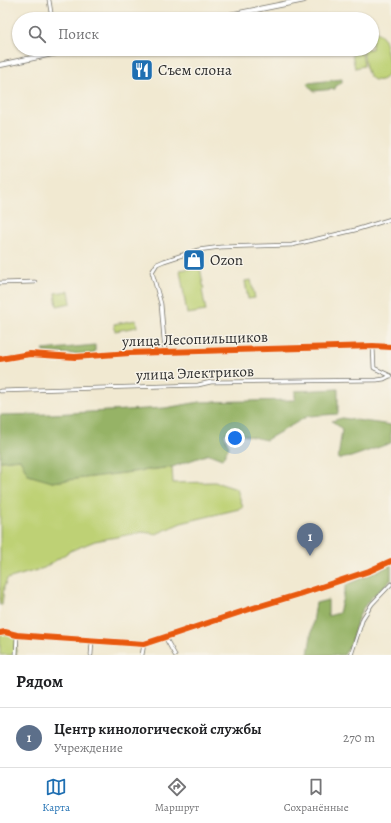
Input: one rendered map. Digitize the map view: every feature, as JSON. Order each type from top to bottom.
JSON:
[{"type":"main road","points":[[245,12],[304,0]]},
{"type":"main road","points":[[0,65],[38,56]]},
{"type":"street","points":[[49,0],[51,12]]},
{"type":"street","points":[[164,352],[161,304],[152,270],[157,264],[209,248],[292,245],[355,230],[391,219]]},
{"type":"street","points":[[0,283],[36,282]]},
{"type":"street","points":[[373,346],[374,368],[390,376]]},
{"type":"street","name":"улица Лесопильщиков","points":[[0,359],[30,354],[75,357],[164,352],[373,346],[391,347]]},
{"type":"street","name":"улица Электриков","points":[[0,391],[198,385],[211,382],[377,380],[390,376]]},
{"type":"street","points":[[0,633],[5,632],[17,635],[144,644],[314,589],[391,561]]},
{"type":"street","points":[[351,655],[363,618],[372,604],[391,584]]},
{"type":"street","points":[[16,655],[17,635]]},
{"type":"street","points":[[165,637],[175,655]]},
{"type":"street","points":[[92,641],[92,655]]},
{"type":"street","points":[[142,655],[144,644]]},
{"type":"green space","points":[[379,34],[383,37],[388,54],[388,74],[384,79],[376,80],[369,75],[364,56],[379,56]]},
{"type":"green space","points":[[352,56],[362,56],[364,66],[355,68]]},
{"type":"green space","points":[[342,79],[342,82],[336,86],[335,89],[313,91],[307,84],[308,83]]},
{"type":"green space","points":[[200,267],[206,311],[187,314],[180,270]]},
{"type":"green space","points":[[251,280],[255,298],[248,299],[245,281]]},
{"type":"green space","points":[[69,291],[71,303],[57,306],[55,293]]},
{"type":"green space","points":[[136,320],[137,327],[115,331],[114,324]]},
{"type":"green space","points":[[95,345],[95,352],[93,354],[43,352],[43,350]]},
{"type":"green space","points":[[338,389],[338,414],[308,416],[266,440],[230,432],[224,434],[229,447],[222,459],[209,454],[172,467],[52,482],[28,475],[20,459],[0,461],[0,415],[52,414],[165,408],[200,402],[295,400],[295,391]]},
{"type":"green space","points":[[342,418],[391,425],[391,443],[351,457],[338,459],[342,429],[332,421]]},
{"type":"green space","points":[[20,459],[52,482],[172,467],[173,483],[215,482],[237,489],[243,508],[181,523],[156,534],[143,532],[95,541],[70,551],[44,568],[7,579],[4,587],[2,605],[0,605],[0,461]]},
{"type":"green space","points":[[391,565],[391,580],[371,598],[363,608],[358,618],[351,644],[344,655],[308,655],[316,603],[328,600],[328,616],[339,613],[346,585]]},
{"type":"green space","points":[[0,633],[17,635],[16,655],[0,655]]},
{"type":"cycle path","points":[[0,359],[30,354],[75,357],[130,353],[373,346],[391,347]]},
{"type":"cycle path","points":[[0,633],[5,632],[17,635],[144,644],[369,571],[391,561]]},
{"type":"place","name":"Съем слона","points":[[142,70]]},
{"type":"place","name":"Ozon","points":[[194,260]]},
{"type":"place","name":"Центр кинологической службы","points":[[310,556]]}]
